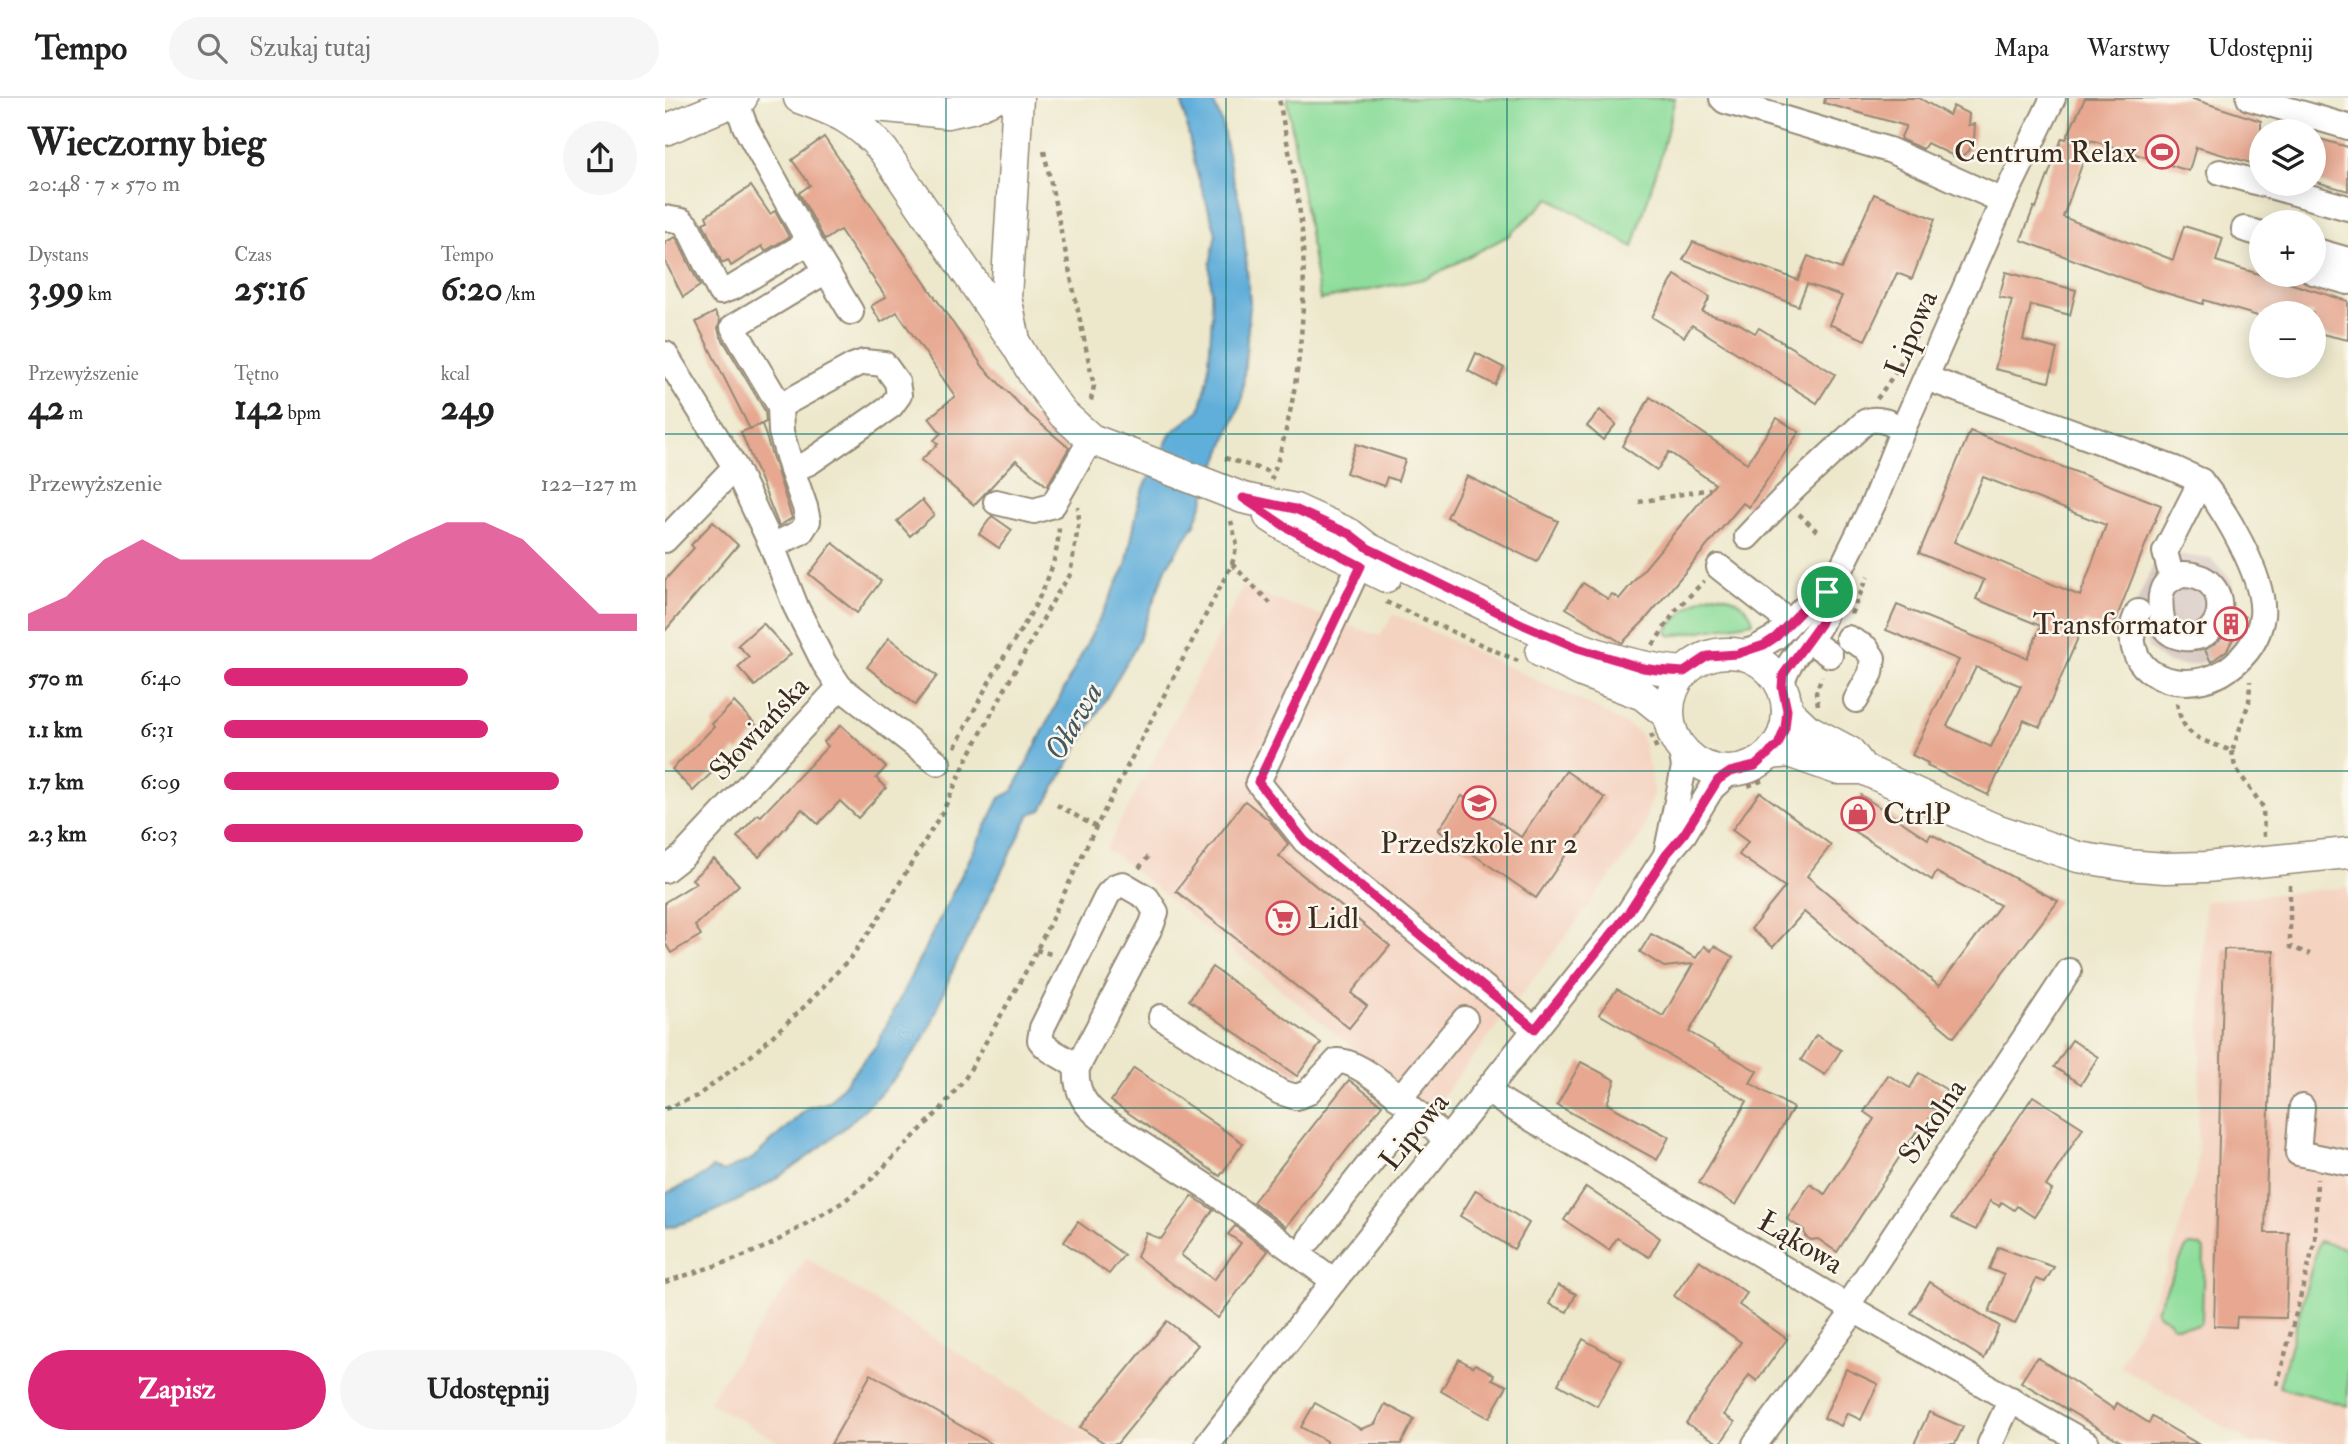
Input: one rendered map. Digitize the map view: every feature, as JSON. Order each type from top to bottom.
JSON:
[{"type":"main road","points":[[797,98],[947,113],[971,108],[994,98]]},
{"type":"main road","points":[[797,98],[842,114],[867,132],[883,150],[1034,375],[1063,414],[1097,442],[1245,500],[1286,527],[1364,557],[1578,648],[1643,668],[1684,672]]},
{"type":"main road","points":[[1017,346],[1006,297],[1018,98]]},
{"type":"main road","points":[[665,130],[739,99]]},
{"type":"main road","points":[[1364,557],[1582,672],[1636,692],[1668,715]]},
{"type":"main road","points":[[1785,698],[1785,728],[1778,745],[1755,766],[1730,772],[1703,767],[1681,750],[1670,727],[1669,699],[1684,672],[1708,656],[1737,654],[1763,665],[1807,729],[1850,752],[1863,769]]},
{"type":"main road","points":[[1770,754],[1789,752],[1837,769],[1863,769],[1990,827],[2078,856],[2127,865],[2206,867],[2348,853]]},
{"type":"street","points":[[1722,98],[1889,150],[2003,201]]},
{"type":"street","name":"Lipowa","points":[[1785,698],[1783,675],[1787,666],[1820,624],[1826,611],[1827,592],[1874,502],[1903,429],[2003,201],[2053,98]]},
{"type":"street","points":[[2249,98],[2348,127]]},
{"type":"street","points":[[739,99],[745,126],[851,313]]},
{"type":"street","points":[[2220,172],[2348,208]]},
{"type":"street","points":[[665,218],[683,220],[688,227],[720,292],[721,307],[780,406],[781,432],[808,521],[801,532],[772,545]]},
{"type":"street","points":[[720,292],[734,287],[809,242]]},
{"type":"street","points":[[2326,254],[2348,260]]},
{"type":"street","points":[[733,327],[826,271]]},
{"type":"street","points":[[2326,276],[2348,282]]},
{"type":"street","points":[[665,354],[735,467],[772,545],[796,607],[824,663],[840,687],[946,757]]},
{"type":"street","points":[[780,406],[864,362],[884,364],[897,382],[899,394],[891,406],[810,462],[792,470]]},
{"type":"street","points":[[1926,378],[2175,469],[2200,481],[2221,506],[2259,590],[2262,613],[2256,635],[2245,653],[2227,670],[2206,680],[2182,682],[2162,679],[2145,668],[2137,658],[2131,626],[2138,612]]},
{"type":"street","points":[[1747,537],[1787,495],[1865,422],[1887,422],[1903,429]]},
{"type":"street","points":[[996,502],[1034,511],[1053,505],[1097,442]]},
{"type":"street","points":[[665,540],[735,467]]},
{"type":"street","points":[[2172,578],[2165,552],[2200,481]]},
{"type":"street","points":[[1364,557],[1258,782],[1305,841],[1535,1029]]},
{"type":"street","points":[[1719,567],[1784,618]]},
{"type":"street","name":"Lipowa","points":[[1737,654],[1770,642],[1807,605],[1827,592]]},
{"type":"street","points":[[1830,645],[1866,648],[1873,658],[1871,673],[1856,700]]},
{"type":"street","name":"Słowiańska","points":[[665,870],[683,856],[840,687]]},
{"type":"street","name":"Lipowa","points":[[1666,855],[1684,767],[1681,750]]},
{"type":"street","name":"Lipowa","points":[[1208,1444],[1334,1281],[1629,912],[1666,855],[1684,834],[1712,788],[1730,772]]},
{"type":"street","points":[[1077,1068],[1071,1061],[1047,1049],[1040,1040],[1042,1028],[1108,894],[1116,886],[1123,884],[1147,898],[1156,912],[1077,1068],[1076,1081],[1088,1108],[1207,1187],[1334,1281]]},
{"type":"street","name":"Szkolna","points":[[1755,1444],[1851,1308],[2069,971]]},
{"type":"street","points":[[1161,1017],[1280,1093],[1296,1097],[1307,1093],[1337,1061],[1344,1060],[1376,1078],[1447,1140]]},
{"type":"street","points":[[1310,1239],[1465,1019]]},
{"type":"street","name":"Łąkowa","points":[[1487,1090],[1505,1104],[2087,1444]]},
{"type":"street","points":[[2302,1107],[2298,1153],[2348,1163]]},
{"type":"street","points":[[1990,1444],[2011,1399]]},
{"type":"path","points":[[665,1282],[770,1245],[843,1202],[873,1178],[941,1109],[967,1077],[1036,950],[1096,827],[1232,564],[1245,500],[1269,484],[1289,418],[1303,295],[1301,229],[1279,98]]},
{"type":"path","points":[[1044,151],[1094,386],[1089,409]]},
{"type":"path","points":[[1870,420],[1878,393],[1895,373],[1915,337],[1924,332]]},
{"type":"path","points":[[1224,458],[1273,473]]},
{"type":"path","points":[[946,757],[1036,604],[1051,572],[1059,540],[1064,488]]},
{"type":"path","points":[[665,1109],[697,1096],[752,1055],[805,1006],[851,957],[875,924],[944,809],[969,755],[1055,597],[1070,575],[1079,521],[1077,502],[1064,488]]},
{"type":"path","points":[[1639,502],[1710,489]]},
{"type":"path","points":[[1232,564],[1273,606]]},
{"type":"path","points":[[1652,647],[1676,610],[1719,567]]},
{"type":"path","points":[[1382,597],[1388,604],[1525,664]]},
{"type":"path","points":[[2245,653],[2250,671],[2249,702],[2232,751],[2235,767],[2263,807],[2264,838]]},
{"type":"path","points":[[2182,682],[2177,689],[2181,723],[2196,737],[2232,751]]},
{"type":"path","points":[[1057,805],[1096,827]]},
{"type":"path","points":[[2290,885],[2290,947],[2311,954]]},
{"type":"path","points":[[1036,950],[1056,955]]},
{"type":"path","points":[[2277,1385],[2315,1241],[2319,1157]]},
{"type":"shaded area","points":[[2159,552],[2212,559],[2231,580],[2234,593],[2231,605],[2248,614],[2236,646],[2216,659],[2186,666],[2167,663],[2149,649],[2134,609]]},
{"type":"shaded area","points":[[1243,588],[1380,636],[1394,614],[1582,701],[1634,729],[1640,734],[1644,745],[1653,793],[1641,836],[1431,1111],[1106,850]]},
{"type":"shaded area","points":[[2348,887],[2348,1444],[2254,1444],[2119,1366],[2164,1277],[2197,1170],[2205,901]]},
{"type":"shaded area","points":[[806,1258],[1103,1444],[783,1444],[708,1402]]},
{"type":"green space","points":[[1287,98],[1675,98],[1661,156],[1633,247],[1550,198],[1508,236],[1428,278],[1320,300]]},
{"type":"green space","points":[[1714,594],[1726,596],[1744,606],[1753,622],[1672,636],[1668,634],[1667,629],[1688,607]]},
{"type":"green space","points":[[2319,1241],[2348,1249],[2348,1406],[2279,1387]]},
{"type":"green space","points":[[2190,1245],[2201,1246],[2204,1250],[2202,1319],[2200,1324],[2195,1326],[2173,1326],[2156,1310],[2186,1248]]},
{"type":"water","name":"Oława","points":[[1181,98],[1212,98],[1222,123],[1242,212],[1250,304],[1242,400],[1195,524],[1167,566],[1137,644],[1042,810],[1030,814],[954,967],[930,1028],[920,1045],[870,1103],[807,1157],[736,1201],[700,1217],[665,1228],[665,1194],[705,1175],[712,1168],[723,1172],[752,1159],[808,1108],[829,1102],[876,1046],[1000,798],[1013,791],[1126,566],[1140,496],[1171,433],[1200,410],[1208,378],[1212,315],[1210,265],[1216,233],[1196,170]]},
{"type":"building","points":[[1825,98],[1919,98],[1949,115],[1953,106],[1969,114],[1968,125],[1975,124],[1974,140],[1969,151],[1958,158],[1927,143],[1923,149],[1900,139],[1906,126],[1824,103]]},
{"type":"building","points":[[2085,98],[2190,98],[2255,119],[2249,119],[2249,162],[2196,147],[2189,171],[2091,140],[2063,217],[2173,260],[2184,226],[2223,238],[2216,261],[2249,271],[2249,287],[2302,287],[2348,301],[2348,340],[2326,335],[2326,301],[2249,301],[2249,313],[2204,300],[2203,304],[2149,288],[2021,240],[2062,138],[2066,139]]},
{"type":"building","points":[[824,137],[984,368],[1029,414],[1069,448],[1047,486],[1016,460],[974,505],[921,460],[938,444],[934,440],[941,433],[929,418],[955,396],[897,312],[881,322],[871,306],[886,297],[840,230],[825,240],[799,193],[810,185],[792,160]]},
{"type":"building","points":[[2326,141],[2348,147],[2348,191],[2326,185]]},
{"type":"building","points":[[751,186],[770,214],[775,211],[789,237],[765,251],[762,246],[731,266],[728,260],[722,263],[703,223],[708,221],[706,216]]},
{"type":"building","points":[[1874,194],[1935,219],[1912,279],[1897,273],[1865,340],[1829,324],[1842,296],[1807,284],[1798,306],[1683,260],[1693,242],[1798,280],[1808,256],[1841,269]]},
{"type":"building","points":[[676,237],[700,286],[683,297],[665,261],[665,242]]},
{"type":"building","points":[[2006,272],[2076,290],[2070,315],[2031,305],[2023,340],[2057,349],[2049,382],[1995,369],[2012,300],[1999,297]]},
{"type":"building","points":[[1675,275],[1710,297],[1702,312],[1738,323],[1755,333],[1759,328],[1835,374],[1817,403],[1692,325],[1684,337],[1652,317]]},
{"type":"building","points":[[715,312],[720,321],[720,335],[765,411],[766,422],[750,429],[696,322]]},
{"type":"building","points":[[1476,353],[1504,368],[1495,385],[1468,371]]},
{"type":"building","points":[[1650,397],[1747,463],[1777,418],[1799,432],[1749,507],[1743,503],[1645,620],[1622,643],[1566,608],[1583,583],[1608,599],[1612,594],[1619,599],[1715,484],[1669,452],[1657,470],[1622,446]]},
{"type":"building","points":[[1600,410],[1616,424],[1603,440],[1587,426]]},
{"type":"building","points":[[762,424],[792,518],[779,526],[741,432]]},
{"type":"building","points":[[1970,431],[2161,505],[2111,632],[2085,621],[2040,727],[2024,720],[1988,795],[1927,766],[1928,763],[1912,755],[1959,660],[1886,630],[1897,605],[2027,658],[2041,626],[1976,599],[1984,580],[1919,553]],"holes":[[[1983,477],[2106,525],[2080,596],[1954,542]],[[1976,667],[2021,686],[1991,747],[1947,726]]]},
{"type":"building","points":[[1356,444],[1405,460],[1398,481],[1387,477],[1384,486],[1346,473]]},
{"type":"building","points":[[1467,476],[1558,521],[1537,562],[1447,517]]},
{"type":"building","points":[[922,500],[934,515],[910,536],[897,521]]},
{"type":"building","points":[[992,516],[1012,530],[999,548],[979,534]]},
{"type":"building","points":[[713,522],[738,545],[665,631],[665,580],[694,548],[691,545]]},
{"type":"building","points":[[833,543],[881,581],[857,613],[809,574]]},
{"type":"building","points":[[2234,611],[2245,617],[2227,650],[2211,662],[2205,650],[2222,638]]},
{"type":"building","points":[[763,623],[791,654],[755,686],[738,667],[749,657],[738,645]]},
{"type":"building","points":[[889,638],[937,676],[915,705],[867,667]]},
{"type":"building","points":[[734,702],[760,729],[693,791],[672,769],[714,727],[712,724]]},
{"type":"building","points":[[841,725],[886,767],[876,778],[886,788],[858,818],[840,801],[818,824],[802,809],[759,857],[737,837],[758,814],[761,816],[828,746],[824,742]]},
{"type":"building","points":[[1566,771],[1605,798],[1536,898],[1438,830],[1462,796],[1521,837]]},
{"type":"building","points":[[1760,792],[1831,845],[1807,876],[1939,986],[2000,905],[1936,872],[1932,880],[1841,823],[1861,795],[1928,839],[1931,834],[2058,901],[1954,1037],[1804,912],[1773,947],[1751,929],[1785,887],[1739,855],[1748,842],[1732,830]]},
{"type":"building","name":"Lidl","points":[[1245,801],[1269,820],[1288,844],[1279,856],[1390,946],[1351,993],[1367,1006],[1349,1028],[1176,891]]},
{"type":"building","points":[[714,859],[739,885],[695,926],[701,935],[671,953],[665,943],[665,902],[696,883],[692,879]]},
{"type":"building","points":[[1651,934],[1696,958],[1704,946],[1711,951],[1714,946],[1733,957],[1689,1032],[1757,1071],[1750,1083],[1793,1108],[1736,1205],[1699,1183],[1747,1101],[1599,1014],[1617,989],[1663,1016],[1693,964],[1664,967],[1640,952]]},
{"type":"building","points":[[2224,949],[2274,951],[2265,1233],[2289,1233],[2286,1318],[2237,1317],[2236,1327],[2214,1326]]},
{"type":"building","points":[[1212,967],[1321,1043],[1297,1076],[1189,1000]]},
{"type":"building","points":[[1816,1035],[1841,1050],[1825,1075],[1801,1060]]},
{"type":"building","points":[[2072,1040],[2098,1057],[2081,1084],[2054,1067]]},
{"type":"building","points":[[1581,1062],[1615,1080],[1607,1104],[1669,1137],[1657,1160],[1557,1105]]},
{"type":"building","points":[[1134,1068],[1243,1143],[1220,1176],[1111,1101]]},
{"type":"building","points":[[1919,1073],[1947,1090],[1920,1134],[1916,1132],[1837,1252],[1818,1239],[1811,1240],[1805,1236],[1804,1230],[1787,1219],[1810,1184],[1825,1194],[1874,1119],[1864,1112],[1888,1075],[1910,1088]]},
{"type":"building","points":[[1349,1080],[1382,1105],[1286,1227],[1253,1202]]},
{"type":"building","points":[[2033,1096],[2083,1128],[2046,1186],[2052,1190],[2034,1217],[2017,1206],[2014,1210],[2002,1202],[1999,1206],[1990,1201],[1976,1230],[1951,1218]]},
{"type":"building","points":[[1586,1187],[1660,1238],[1649,1257],[1617,1238],[1609,1250],[1564,1220]]},
{"type":"building","points":[[1476,1190],[1529,1223],[1514,1249],[1460,1216]]},
{"type":"building","points":[[1192,1196],[1213,1210],[1181,1255],[1214,1280],[1241,1243],[1228,1234],[1235,1226],[1268,1251],[1218,1318],[1137,1257],[1146,1233],[1161,1239]]},
{"type":"building","points":[[1078,1222],[1124,1255],[1109,1274],[1064,1242]]},
{"type":"building","points":[[1998,1247],[2054,1267],[2045,1282],[2036,1279],[2015,1324],[1989,1312],[2004,1275],[1989,1269]]},
{"type":"building","points":[[1699,1260],[1747,1293],[1739,1305],[1787,1339],[1757,1381],[1749,1375],[1724,1415],[1735,1422],[1720,1444],[1686,1423],[1741,1342],[1674,1296]]},
{"type":"building","points":[[1930,1282],[1999,1326],[1984,1359],[1911,1313]]},
{"type":"building","points":[[1558,1285],[1576,1294],[1567,1312],[1549,1304]]},
{"type":"building","points":[[1167,1321],[1198,1345],[1117,1444],[1106,1444],[1080,1427]]},
{"type":"building","points":[[1583,1339],[1622,1361],[1597,1406],[1558,1384]]},
{"type":"building","points":[[2037,1357],[2114,1409],[2117,1403],[2149,1423],[2152,1417],[2198,1444],[2125,1444],[2021,1382]]},
{"type":"building","points":[[1459,1359],[1473,1367],[1475,1364],[1485,1369],[1494,1375],[1492,1379],[1507,1386],[1489,1418],[1441,1391]]},
{"type":"building","points":[[1846,1369],[1878,1384],[1861,1420],[1847,1413],[1841,1426],[1824,1418]]},
{"type":"building","points":[[871,1374],[992,1444],[831,1444]]},
{"type":"building","points":[[1315,1403],[1361,1429],[1375,1424],[1385,1404],[1414,1419],[1401,1444],[1326,1444],[1326,1441],[1301,1427]]},
{"type":"building","points":[[1929,1412],[1963,1427],[1955,1444],[1914,1444]]},
{"type":"place","name":"Centrum Relax","points":[[2162,152]]},
{"type":"place","name":"Transformator","points":[[2231,624]]},
{"type":"place","name":"Przedszkole nr 2","points":[[1479,803]]},
{"type":"place","name":"CtrlP","points":[[1858,814]]},
{"type":"place","name":"Lidl","points":[[1283,918]]},
{"type":"route","points":[[1243,498],[1295,509],[1350,534],[1368,548],[1524,625],[1578,648],[1643,668],[1684,672],[1708,656],[1737,654],[1755,649],[1770,642],[1807,605],[1827,592],[1826,611],[1820,624],[1783,675],[1782,687],[1787,710],[1785,728],[1778,745],[1755,766],[1730,772],[1718,780],[1629,912],[1535,1029],[1305,841],[1258,782],[1361,566],[1286,527],[1243,498]]}]
